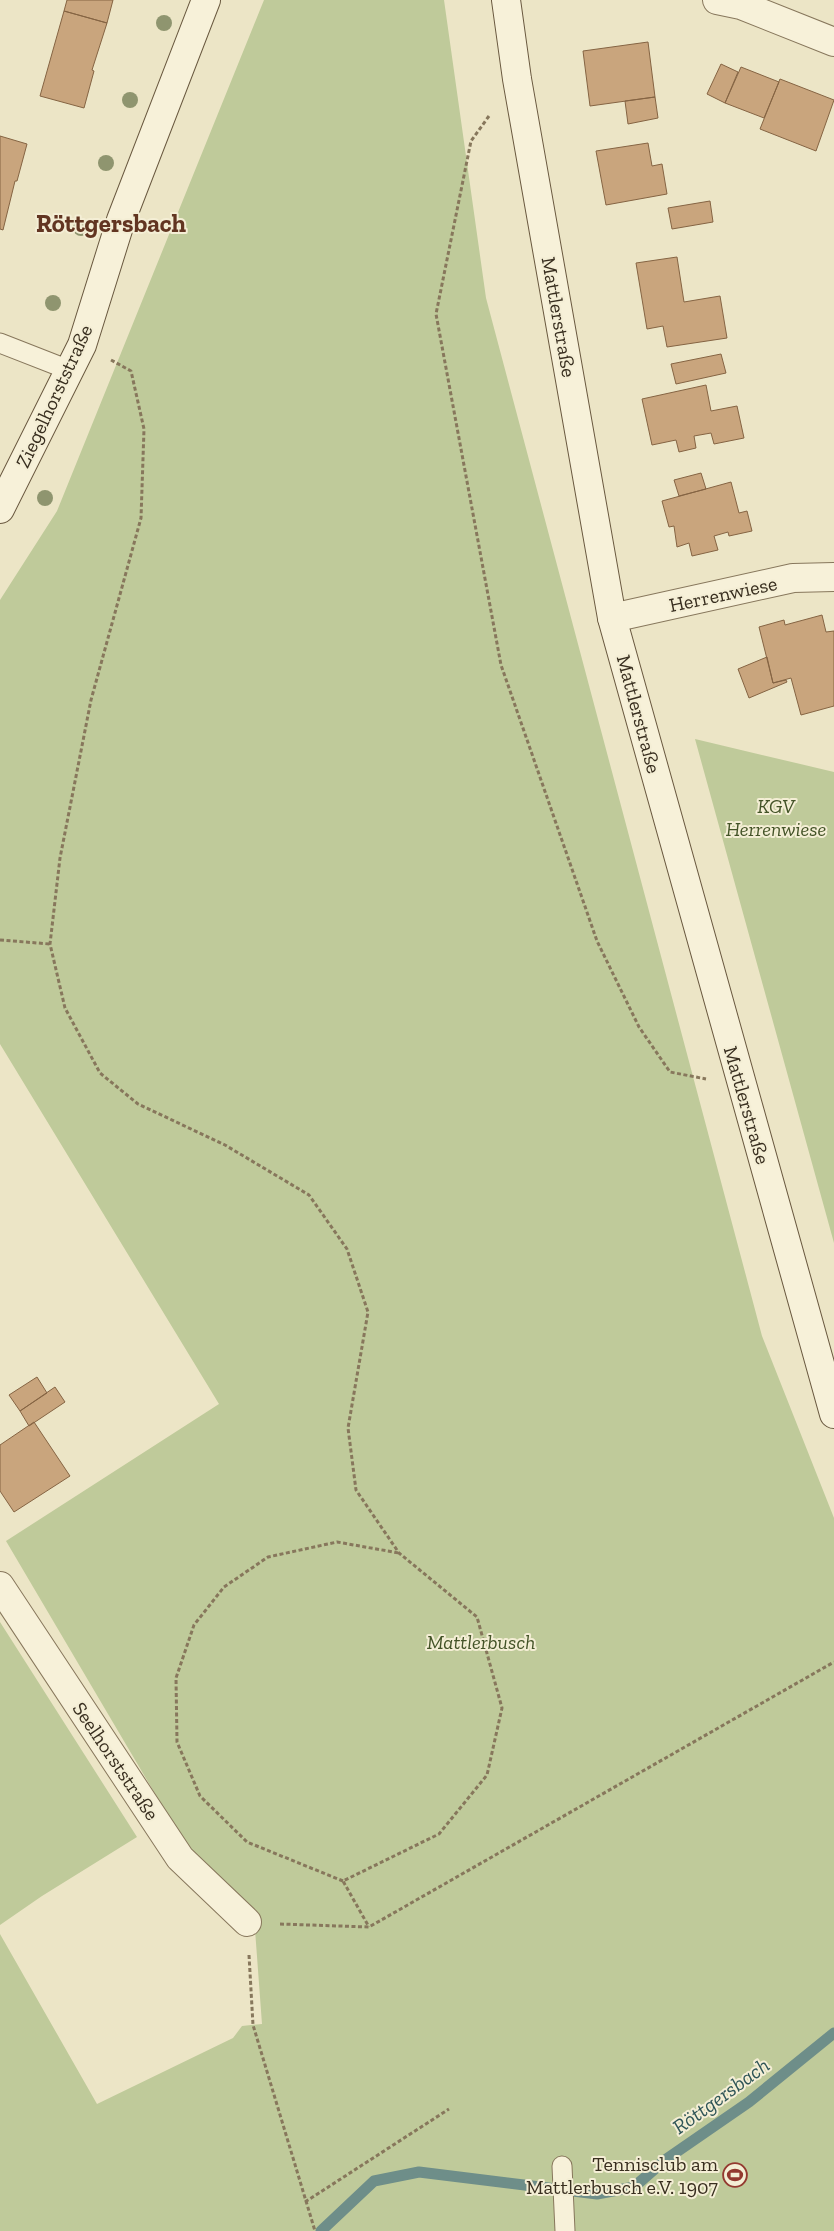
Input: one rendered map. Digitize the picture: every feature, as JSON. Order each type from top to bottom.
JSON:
[{"type":"street","name":"Ziegelhorststraße","points":[[0,509],[82,345],[121,220],[206,0]]},
{"type":"street","points":[[717,0],[740,5],[834,42]]},
{"type":"street","name":"Mattlerstraße","points":[[512,1],[517,79],[612,618],[834,1414]]},
{"type":"street","name":"Herrenwiese","points":[[612,618],[793,578],[834,577]]},
{"type":"street","name":"Seelhorststraße","points":[[0,1586],[180,1858],[247,1922]]},
{"type":"lane","points":[[0,343],[69,370]]},
{"type":"lane","points":[[562,2166],[565,2223]]},
{"type":"path","points":[[517,79],[471,141],[436,314],[502,665],[597,940],[640,1026],[670,1072],[741,1085]]},
{"type":"path","points":[[82,345],[131,371],[144,429],[141,518],[91,700],[60,858],[50,944],[65,1008],[100,1073],[138,1104],[225,1145],[309,1195],[347,1248],[368,1312],[348,1428],[356,1490],[399,1553],[477,1617],[502,1708],[487,1775],[440,1834],[343,1881]]},
{"type":"path","points":[[0,940],[50,944]]},
{"type":"path","points":[[369,1927],[343,1881],[247,1842],[200,1796],[177,1742],[176,1678],[194,1625],[224,1587],[268,1557],[337,1542],[399,1553]]},
{"type":"path","points":[[315,2231],[253,2025],[247,1922],[369,1927],[834,1662]]},
{"type":"path","points":[[305,2202],[449,2109]]},
{"type":"green space","name":"Mattlerbusch","points":[[264,0],[444,0],[486,298],[762,1336],[834,1518],[834,2231],[0,2231],[0,1934],[97,2104],[233,2038],[242,2026],[262,2024],[254,1916],[187,1848],[6,1541],[219,1404],[0,1044],[0,600],[57,511]]},
{"type":"green space","name":"KGV Herrenwiese","points":[[695,739],[834,772],[834,1243]]},
{"type":"green space","points":[[0,1622],[137,1837],[42,1896],[0,1925]]},
{"type":"building","points":[[67,0],[113,0],[107,23],[64,11]]},
{"type":"building","points":[[64,11],[107,23],[92,70],[94,71],[84,108],[40,96]]},
{"type":"building","points":[[648,42],[655,97],[590,106],[583,51]]},
{"type":"building","points":[[721,64],[738,72],[725,103],[707,94]]},
{"type":"building","points":[[741,67],[779,82],[764,118],[725,103]]},
{"type":"building","points":[[780,79],[834,100],[816,151],[760,129]]},
{"type":"building","points":[[655,97],[658,118],[628,124],[625,101]]},
{"type":"building","points":[[0,136],[27,144],[17,181],[15,181],[3,230],[0,229]]},
{"type":"building","points":[[648,143],[652,166],[662,164],[667,194],[606,205],[596,151]]},
{"type":"building","points":[[710,201],[713,222],[672,229],[668,208]]},
{"type":"building","points":[[677,257],[684,302],[720,296],[727,338],[667,347],[663,326],[647,329],[636,263]]},
{"type":"building","points":[[721,354],[726,373],[676,384],[671,364]]},
{"type":"building","points":[[706,385],[711,411],[737,406],[744,438],[714,444],[711,433],[694,436],[696,448],[679,452],[676,440],[652,445],[642,399]]},
{"type":"building","points":[[701,473],[706,489],[679,496],[674,480]]},
{"type":"building","points":[[731,482],[739,513],[747,511],[752,531],[729,536],[728,532],[714,536],[718,550],[692,556],[689,543],[677,547],[674,526],[669,527],[662,501]]},
{"type":"building","points":[[822,615],[826,632],[834,631],[834,706],[801,715],[791,678],[773,683],[759,627],[784,620],[785,625]]},
{"type":"building","points":[[767,657],[773,683],[786,680],[787,682],[749,698],[738,669]]},
{"type":"building","points":[[37,1377],[47,1393],[20,1411],[9,1395]]},
{"type":"building","points":[[55,1387],[65,1402],[29,1426],[20,1411]]},
{"type":"building","points":[[34,1422],[70,1476],[14,1512],[0,1491],[0,1445]]},
{"type":"waterway","name":"Röttgersbach","points":[[321,2231],[374,2181],[419,2172],[597,2194],[634,2187],[665,2160],[749,2102],[834,2033]]},
{"type":"place","name":"Tennisclub am Mattlerbusch e.V. 1907","points":[[735,2175]]},
{"type":"district","name":"Röttgersbach","points":[[111,223]]}]
